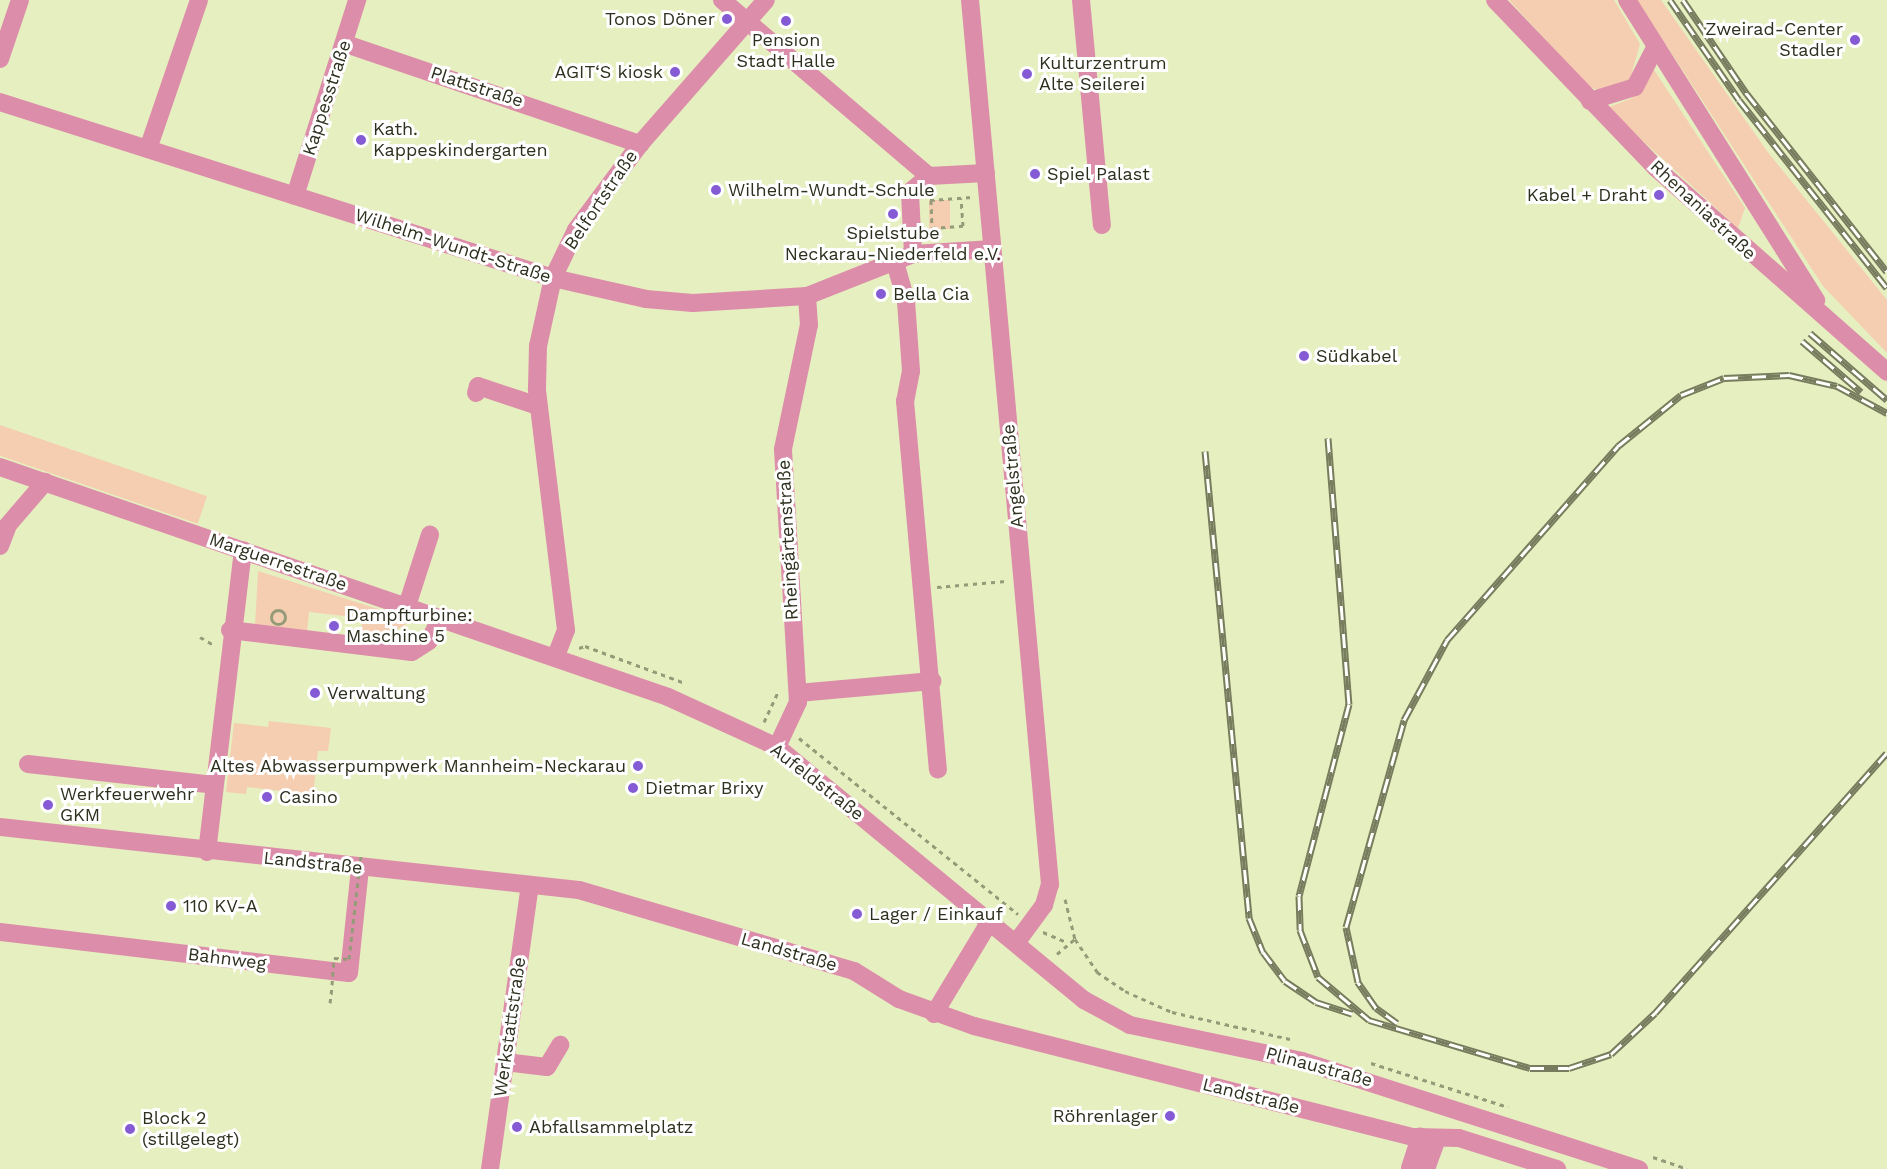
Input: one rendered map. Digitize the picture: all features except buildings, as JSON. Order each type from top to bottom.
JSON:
[{"type":"street","points":[[0,59],[20,0]]},
{"type":"street","points":[[148,149],[199,0]]},
{"type":"street","name":"Kappesstraße","points":[[295,196],[346,44],[357,0]]},
{"type":"street","points":[[722,0],[746,24],[929,176]]},
{"type":"street","name":"Belfortstraße","points":[[556,656],[566,630],[538,406],[538,346],[553,278],[576,230],[640,144],[766,0]]},
{"type":"street","name":"Angelstraße","points":[[969,0],[1050,885],[1038,915],[1016,943]]},
{"type":"street","points":[[1081,0],[1102,225]]},
{"type":"street","name":"Rhenaniastraße","points":[[1495,0],[1590,101],[1767,269],[1823,312],[1887,372]]},
{"type":"street","name":"Rhenaniastraße","points":[[1627,0],[1823,312]]},
{"type":"street","name":"Plattstraße","points":[[346,44],[640,144]]},
{"type":"street","points":[[1590,101],[1635,87],[1656,46]]},
{"type":"street","name":"Wilhelm-Wundt-Straße","points":[[0,102],[553,278],[681,302],[807,296],[913,254]]},
{"type":"street","points":[[986,173],[929,176],[910,192],[913,254],[992,249]]},
{"type":"street","points":[[1767,269],[1786,253]]},
{"type":"street","points":[[895,262],[906,301],[911,371],[905,400],[924,588],[938,770]]},
{"type":"street","name":"Rheingärtenstraße","points":[[777,747],[798,690],[783,449],[809,325],[807,296]]},
{"type":"street","points":[[476,393],[478,386],[538,406]]},
{"type":"street","name":"Marguerrestraße","points":[[0,467],[556,656]]},
{"type":"street","points":[[0,546],[8,525],[45,482]]},
{"type":"street","points":[[407,606],[430,535]]},
{"type":"street","points":[[207,852],[230,630],[243,550]]},
{"type":"street","points":[[230,630],[412,652],[429,640],[441,617]]},
{"type":"street","name":"Aufeldstraße","points":[[556,656],[668,697],[777,747],[1016,943]]},
{"type":"street","points":[[798,690],[932,681]]},
{"type":"street","points":[[28,764],[214,785]]},
{"type":"street","name":"Landstraße","points":[[0,828],[207,852],[360,862],[579,891],[854,971],[934,1014],[1428,1137],[1459,1138],[1557,1169]]},
{"type":"street","name":"Bahnweg","points":[[0,932],[349,973],[360,862]]},
{"type":"street","name":"Werkstattstraße","points":[[490,1169],[530,886]]},
{"type":"street","points":[[934,1014],[990,921]]},
{"type":"street","name":"Plinaustraße","points":[[1016,943],[1084,1000],[1130,1025],[1302,1061],[1639,1169]]},
{"type":"street","points":[[505,1062],[548,1067],[560,1045]]},
{"type":"street","points":[[1410,1168],[1428,1137]]},
{"type":"street","points":[[1426,1169],[1428,1137]]},
{"type":"path","points":[[910,201],[987,196]]},
{"type":"path","points":[[931,200],[932,228],[963,226],[961,198]]},
{"type":"path","points":[[924,588],[1022,580]]},
{"type":"path","points":[[763,723],[779,689],[798,690]]},
{"type":"path","points":[[330,1003],[334,958],[349,959],[360,862]]},
{"type":"path","points":[[1050,885],[1063,889],[1075,939],[1066,942]]},
{"type":"shaded area","points":[[1509,0],[1614,0],[1640,44],[1630,79],[1600,91],[1588,86]]},
{"type":"shaded area","points":[[1637,0],[1661,0],[1767,151],[1887,300],[1887,353],[1823,286]]},
{"type":"shaded area","points":[[1654,70],[1745,208],[1738,228],[1607,108],[1632,98]]},
{"type":"shaded area","points":[[929,200],[950,200],[950,229],[929,229]]},
{"type":"shaded area","points":[[0,425],[207,496],[198,524],[0,456]]},
{"type":"shaded area","points":[[258,571],[413,620],[380,640],[361,640],[362,618],[309,612],[307,633],[255,627]]},
{"type":"shaded area","points":[[269,721],[331,728],[328,751],[318,751],[313,795],[247,787],[246,794],[226,792],[234,723],[268,727]]},
{"type":"railway","points":[[1670,0],[1739,100],[1887,288]]},
{"type":"railway","points":[[1683,0],[1747,94],[1887,272]]},
{"type":"railway","points":[[1810,333],[1887,400]]},
{"type":"railway","points":[[1802,341],[1861,392]]},
{"type":"railway","points":[[1397,1023],[1376,1008],[1358,982],[1346,927],[1404,720],[1447,640],[1618,446],[1681,395],[1724,378],[1789,375],[1837,386],[1887,413]]},
{"type":"railway","points":[[1328,438],[1349,704],[1299,896],[1300,930],[1318,977],[1369,1020],[1530,1068],[1569,1068],[1611,1054],[1655,1013],[1887,753]]},
{"type":"railway","points":[[1205,451],[1249,918],[1263,952],[1285,981],[1316,1002],[1352,1014]]},
{"type":"place","name":"Tonos Döner","points":[[727,19]]},
{"type":"place","name":"Pension Stadt Halle","points":[[786,21]]},
{"type":"place","name":"Zweirad-Center Stadler","points":[[1855,40]]},
{"type":"place","name":"AGIT‘S kiosk","points":[[675,72]]},
{"type":"place","name":"Kulturzentrum Alte Seilerei","points":[[1027,74]]},
{"type":"place","name":"Kath. Kappeskindergarten","points":[[361,140]]},
{"type":"place","name":"Spiel Palast","points":[[1035,174]]},
{"type":"place","name":"Wilhelm-Wundt-Schule","points":[[716,190]]},
{"type":"place","name":"Kabel + Draht","points":[[1659,195]]},
{"type":"place","name":"Spielstube Neckarau-Niederfeld e.V.","points":[[893,214]]},
{"type":"place","name":"Bella Cia","points":[[881,294]]},
{"type":"place","name":"Südkabel","points":[[1304,356]]},
{"type":"place","name":"Dampfturbine: Maschine 5","points":[[334,626]]},
{"type":"place","name":"Verwaltung","points":[[315,693]]},
{"type":"place","name":"Altes Abwasserpumpwerk Mannheim-Neckarau","points":[[638,766]]},
{"type":"place","name":"Dietmar Brixy","points":[[633,788]]},
{"type":"place","name":"Casino","points":[[267,797]]},
{"type":"place","name":"Werkfeuerwehr GKM","points":[[48,805]]},
{"type":"place","name":"110 KV-A","points":[[171,906]]},
{"type":"place","name":"Lager / Einkauf","points":[[857,914]]},
{"type":"place","name":"Röhrenlager","points":[[1170,1116]]},
{"type":"place","name":"Abfallsammelplatz","points":[[517,1127]]},
{"type":"place","name":"Block 2 (stillgelegt)","points":[[130,1129]]}]
